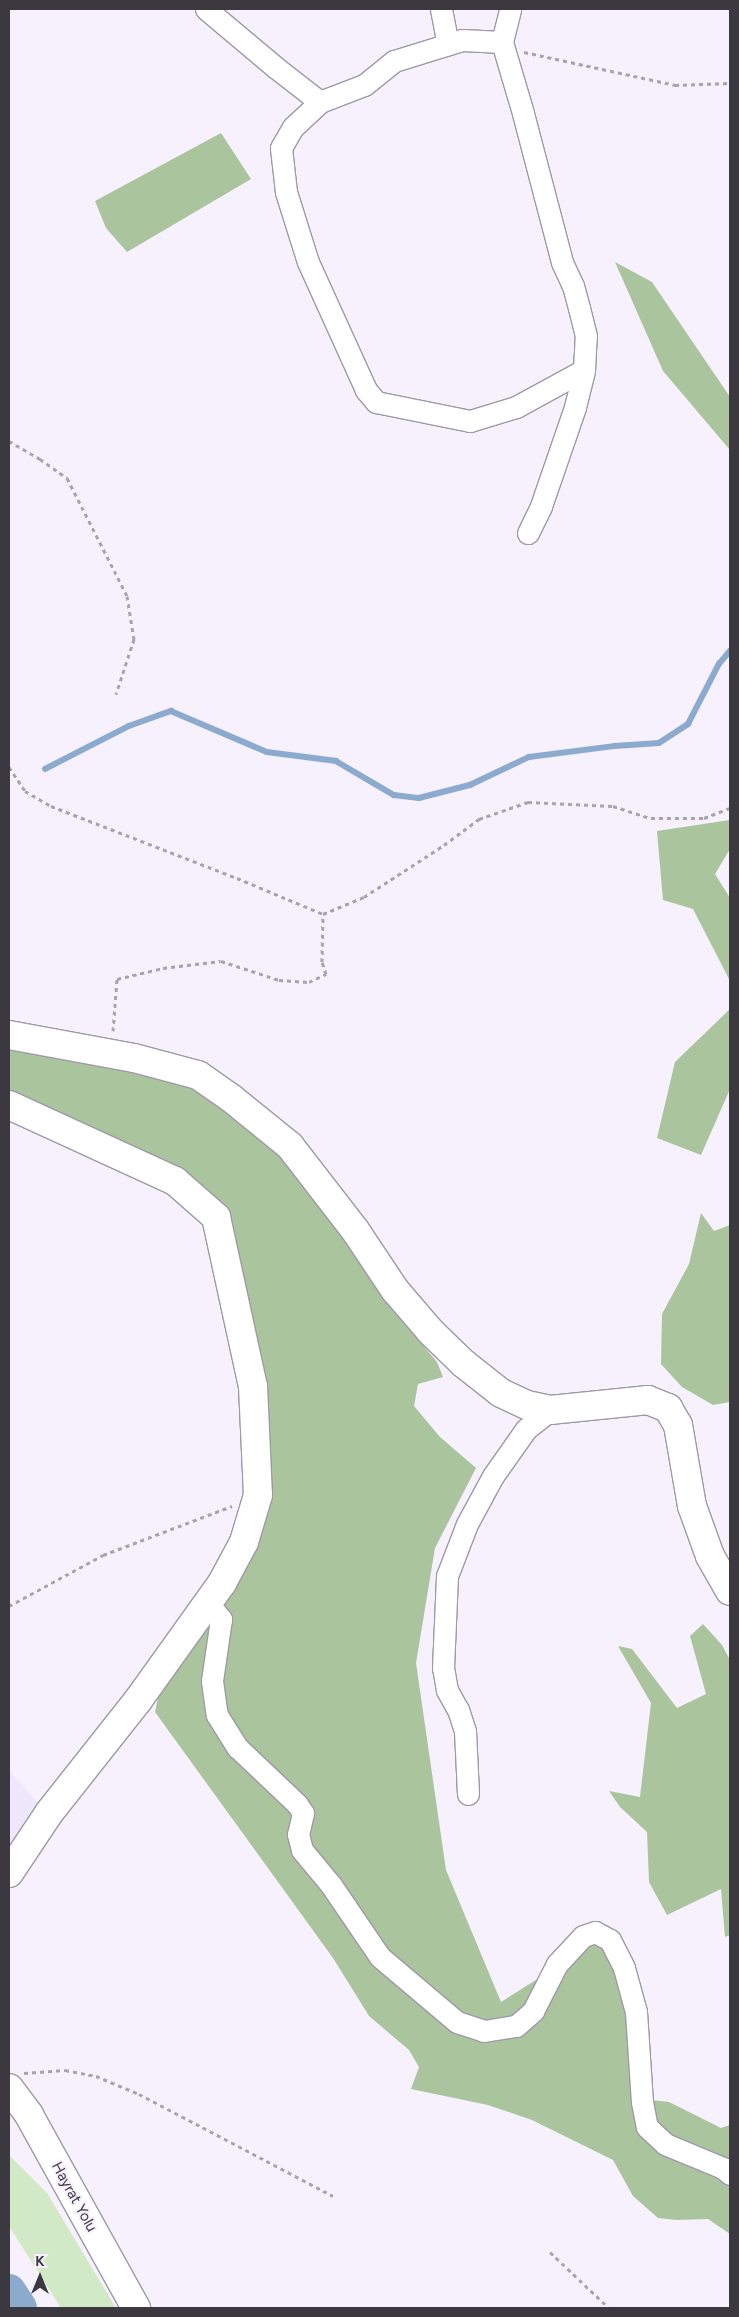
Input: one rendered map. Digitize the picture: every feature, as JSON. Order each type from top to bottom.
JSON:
[{"type":"street","points":[[206,9],[274,67],[320,102]]},
{"type":"street","points":[[441,9],[448,44]]},
{"type":"street","points":[[510,9],[502,42],[523,113],[562,262],[573,286],[586,336],[584,370],[575,407],[541,506],[528,533]]},
{"type":"street","points":[[502,42],[462,40],[394,61],[364,85],[320,102],[293,126],[281,148],[286,192],[308,262],[366,390],[376,402],[470,421],[516,407],[584,370]]},
{"type":"street","points":[[9,1035],[111,1054],[198,1076],[231,1098],[290,1146],[355,1230],[395,1290],[431,1332],[463,1363],[502,1394],[527,1405],[550,1410],[648,1400],[668,1408],[678,1425],[692,1506],[710,1556],[730,1592]]},
{"type":"street","points":[[9,1105],[175,1181],[216,1217],[253,1386],[258,1495],[244,1542],[222,1583],[139,1699],[49,1813],[9,1873]]},
{"type":"street","points":[[468,1794],[465,1731],[458,1710],[446,1690],[443,1668],[448,1576],[467,1524],[493,1476],[526,1429],[550,1410]]},
{"type":"street","points":[[208,1603],[221,1618],[212,1681],[217,1714],[238,1748],[297,1804],[303,1813],[298,1834],[302,1850],[331,1885],[380,1957],[457,2022],[484,2031],[516,2026],[533,2011],[557,1964],[583,1936],[595,1932],[610,1940],[624,1968],[636,2012],[642,2102],[647,2127],[665,2144],[723,2168],[730,2174]]},
{"type":"street","name":"Hayrat Yolu","points":[[14,2081],[29,2115],[136,2308]]},
{"type":"path","points":[[502,42],[519,51],[643,80],[675,85],[730,83]]},
{"type":"path","points":[[9,441],[67,478],[127,596],[134,639],[116,694]]},
{"type":"path","points":[[9,767],[24,791],[51,806],[237,878],[323,914],[364,896],[444,845],[479,819],[528,802],[612,806],[652,818],[704,818],[730,808]]},
{"type":"path","points":[[111,1054],[116,979],[162,968],[220,961],[279,980],[308,982],[326,974],[322,962],[323,914]]},
{"type":"path","points":[[9,1606],[103,1555],[258,1495]]},
{"type":"path","points":[[14,2081],[65,2070],[96,2076],[139,2094],[333,2196]]},
{"type":"path","points":[[550,2252],[609,2308]]},
{"type":"shaded area","points":[[9,1770],[42,1808],[9,1858]]},
{"type":"green space","points":[[221,133],[251,179],[127,252],[106,228],[95,201]]},
{"type":"green space","points":[[615,262],[652,282],[730,397],[730,450],[663,371]]},
{"type":"green space","points":[[730,820],[730,849],[715,874],[730,898],[730,981],[693,909],[663,900],[657,831]]},
{"type":"green space","points":[[730,1009],[730,1089],[701,1155],[657,1138],[675,1062]]},
{"type":"green space","points":[[9,1044],[193,1081],[275,1143],[321,1203],[394,1311],[437,1362],[443,1377],[418,1384],[414,1406],[440,1437],[476,1468],[435,1548],[416,1663],[446,1870],[501,2002],[598,1941],[614,1960],[628,2016],[633,2098],[669,2102],[721,2128],[730,2125],[730,2234],[708,2219],[677,2220],[658,2218],[633,2196],[613,2160],[532,2120],[488,2105],[411,2089],[419,2067],[409,2050],[369,2016],[333,1958],[155,1712],[159,1693],[205,1631],[252,1549],[228,1221],[9,1096]]},
{"type":"green space","points":[[701,1213],[714,1231],[730,1225],[730,1402],[713,1405],[682,1387],[661,1364],[662,1314],[689,1264]]},
{"type":"green space","points":[[703,1624],[722,1645],[730,1660],[730,1935],[725,1937],[721,1889],[667,1915],[649,1882],[647,1832],[620,1807],[609,1791],[640,1797],[651,1703],[618,1646],[632,1649],[677,1708],[706,1694],[690,1636]]},
{"type":"green space","points":[[9,2155],[47,2193],[116,2308],[61,2308],[9,2226]]},
{"type":"waterway","points":[[45,769],[129,726],[171,711],[267,752],[336,761],[394,795],[419,798],[470,785],[529,757],[615,746],[659,743],[688,724],[719,664],[730,651]]},
{"type":"waterway","points":[[9,2291],[20,2308]]}]
